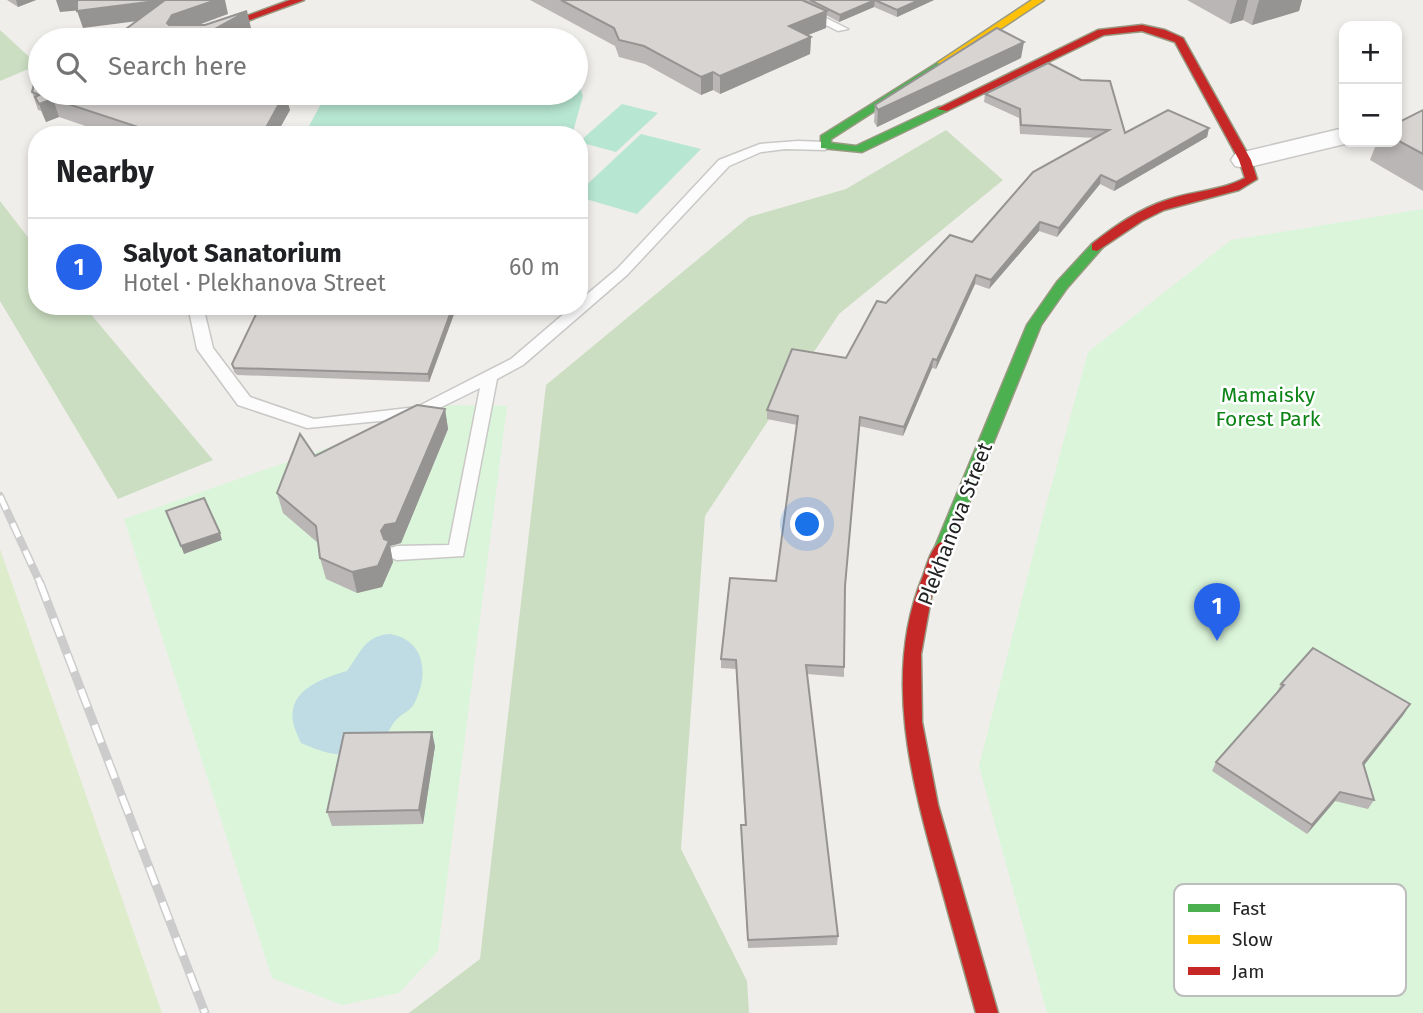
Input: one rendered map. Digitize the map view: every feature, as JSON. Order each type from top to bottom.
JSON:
[{"type":"street","points":[[221,28],[299,0]]},
{"type":"street","points":[[1039,0],[825,138],[825,146],[858,150],[1102,32],[1141,29],[1159,31],[1179,40],[1245,160],[1339,137]]},
{"type":"street","name":"Plekhanova Street","points":[[987,1013],[928,805],[913,722],[912,654],[924,593],[1034,326],[1054,294],[1082,259],[1131,220],[1157,206],[1247,183],[1251,175],[1245,160]]},
{"type":"lane","points":[[781,0],[842,29]]},
{"type":"lane","points":[[588,301],[622,272],[724,163],[741,152],[766,146],[825,146]]},
{"type":"lane","points":[[197,315],[205,349],[244,401],[313,424],[421,412],[517,362],[572,315]]},
{"type":"lane","points":[[397,553],[457,551],[490,376]]},
{"type":"green space","points":[[0,30],[28,56],[28,69],[0,81]]},
{"type":"green space","points":[[622,104],[658,113],[616,152],[588,144],[588,134]]},
{"type":"green space","points":[[320,105],[580,105],[575,126],[309,126]]},
{"type":"green space","points":[[946,130],[1003,180],[839,314],[705,516],[681,849],[747,981],[749,1013],[409,1013],[480,959],[546,385],[749,217],[846,189]]},
{"type":"green space","points":[[641,134],[701,149],[637,214],[588,200],[588,184]]},
{"type":"green space","points":[[0,201],[28,237],[28,315],[92,315],[213,460],[118,499],[0,301]]},
{"type":"green space","name":"Mamaisky Forest Park","points":[[1423,209],[1423,1013],[1047,1013],[979,766],[1088,352],[1231,240]]},
{"type":"green space","points":[[450,405],[507,406],[438,951],[399,993],[342,1005],[272,978],[124,519]]},
{"type":"green space","points":[[0,549],[162,1013],[0,1013]]},
{"type":"water","points":[[391,634],[403,638],[418,652],[423,671],[414,704],[395,721],[381,747],[341,754],[301,743],[294,724],[293,710],[302,693],[318,681],[347,671],[369,641]]},
{"type":"building","points":[[77,0],[164,0],[77,11]]},
{"type":"building","points":[[165,0],[216,0],[172,15],[167,23],[169,25],[205,25],[247,11],[217,28],[127,28]]},
{"type":"building","points":[[561,0],[802,0],[827,11],[789,26],[811,37],[720,76],[713,72],[701,77],[644,46],[619,40],[614,28]]},
{"type":"building","points":[[810,0],[875,0],[840,15]]},
{"type":"building","points":[[875,0],[919,0],[897,10]]},
{"type":"building","points":[[997,28],[1024,42],[878,110],[875,105]]},
{"type":"building","points":[[1048,63],[1081,80],[1110,81],[1125,133],[1168,110],[1209,128],[1116,182],[1101,175],[1059,228],[1040,222],[991,280],[976,275],[937,360],[933,359],[904,427],[860,417],[845,586],[844,667],[806,665],[838,936],[748,940],[741,825],[746,825],[736,660],[721,659],[730,578],[776,581],[798,416],[767,410],[792,349],[846,358],[877,301],[886,303],[950,235],[972,242],[1033,172],[1109,130],[1021,125],[1020,109],[985,94]]},
{"type":"building","points":[[71,105],[278,105],[267,126],[135,126]]},
{"type":"building","points":[[1423,110],[1423,154],[1402,143],[1402,120]]},
{"type":"building","points":[[256,315],[450,315],[428,374],[234,368],[232,364]]},
{"type":"building","points":[[417,405],[445,409],[396,523],[385,525],[381,531],[384,539],[389,541],[378,566],[352,572],[320,558],[316,526],[277,493],[300,434],[315,456]]},
{"type":"building","points":[[204,498],[220,533],[181,546],[166,511]]},
{"type":"building","points":[[1313,648],[1410,704],[1363,763],[1374,800],[1340,792],[1312,825],[1216,762]]},
{"type":"building","points":[[432,732],[419,810],[327,812],[344,733]]},
{"type":"railway","points":[[0,496],[41,585]]},
{"type":"railway","points":[[40,583],[205,1013]]},
{"type":"traffic: fast","points":[[942,63],[825,138],[825,146],[858,150],[943,109]]},
{"type":"traffic: fast","points":[[943,547],[1034,325],[1062,285],[1097,247]]},
{"type":"traffic: slow","points":[[942,63],[1039,0]]},
{"type":"traffic: jam","points":[[221,28],[299,0]]},
{"type":"traffic: jam","points":[[943,109],[1102,32],[1142,28],[1179,40],[1245,160],[1251,179],[1226,190],[1159,207],[1127,225],[1097,247]]},
{"type":"traffic: jam","points":[[943,547],[924,593],[912,654],[913,722],[928,805],[987,1013]]},
{"type":"place","name":"Salyot Sanatorium","points":[[1217,641]]}]
